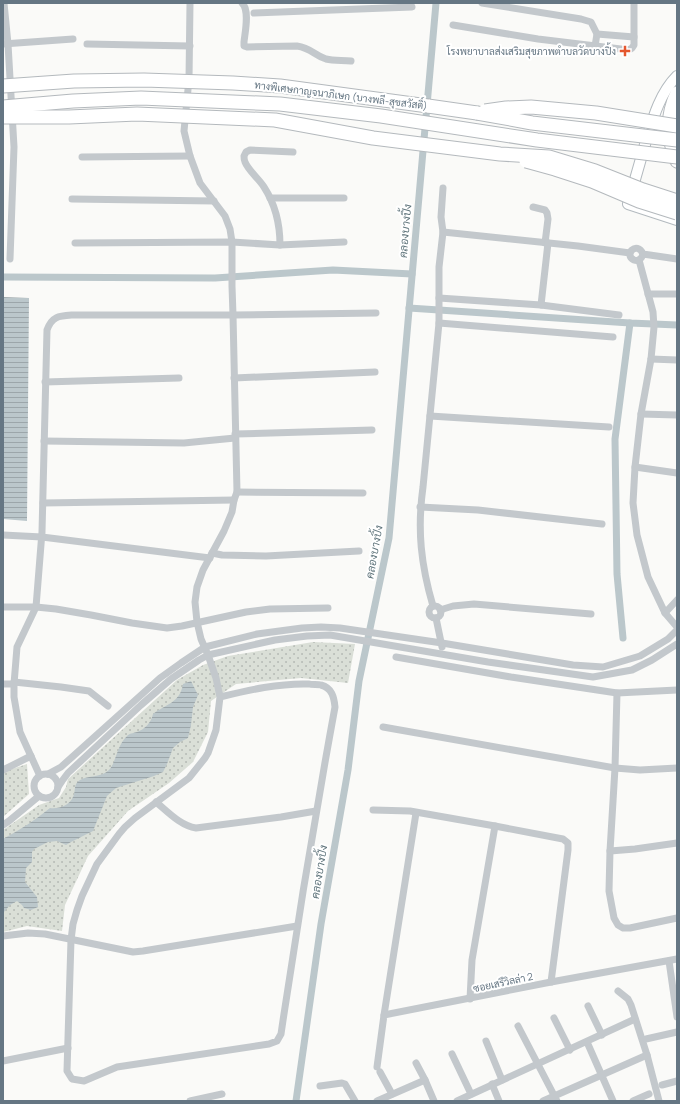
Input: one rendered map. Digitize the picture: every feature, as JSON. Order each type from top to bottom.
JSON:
[{"type":"highway","name":"ทางพิเศษกาญจนาภิเษก (บางพลี-สุขสวัสดิ์)","points":[[3,86],[144,80],[280,86],[477,113],[532,123],[677,140]]},
{"type":"highway","points":[[677,93],[671,110],[668,131],[677,162]]},
{"type":"highway","name":"ทางพิเศษกาญจนาภิเษก (บางพลี-สุขสวัสดิ์)","points":[[3,106],[73,100],[141,98],[280,104],[381,116],[530,138],[677,157]]},
{"type":"highway","points":[[477,113],[506,108],[531,106],[596,113],[677,126]]},
{"type":"highway","points":[[3,117],[69,117],[137,114],[275,120],[373,138],[500,154],[549,157],[595,171],[642,190],[677,201]]},
{"type":"highway","points":[[500,154],[592,181],[639,201],[677,213]]},
{"type":"street","points":[[4,3],[14,147],[10,259]]},
{"type":"street","points":[[190,3],[189,79],[184,131],[190,156],[200,184],[225,216],[230,229],[232,242],[236,492],[232,512],[224,531],[203,570],[197,586],[195,602],[197,622],[201,639],[216,678],[220,697],[216,730],[205,758],[189,778],[125,827],[97,864],[77,910],[73,924],[72,940],[67,1071],[72,1079],[84,1081],[118,1067],[269,1044],[276,1041],[281,1034],[297,926],[334,707],[334,696],[322,685],[303,684],[274,686],[220,697]]},
{"type":"street","points":[[242,3],[245,6],[246,13],[244,46],[247,48],[296,46],[310,50],[324,59],[351,61]]},
{"type":"street","points":[[482,3],[581,19],[591,22],[597,34],[595,46]]},
{"type":"street","points":[[453,25],[538,39],[629,50],[634,45],[634,3]]},
{"type":"street","points":[[254,13],[342,6],[412,7]]},
{"type":"street","points":[[597,34],[634,37]]},
{"type":"street","points":[[6,44],[73,39]]},
{"type":"street","points":[[87,44],[190,46]]},
{"type":"street","points":[[677,76],[665,92],[656,111],[636,173],[628,204],[677,220]]},
{"type":"street","points":[[280,245],[278,221],[270,198],[264,186],[245,162],[244,156],[246,152],[250,150],[293,152]]},
{"type":"street","points":[[82,157],[190,156]]},
{"type":"street","points":[[436,618],[440,615],[421,557],[420,507],[424,488],[439,320],[439,267],[443,232],[440,217],[443,188]]},
{"type":"street","points":[[270,198],[344,198]]},
{"type":"street","points":[[72,199],[214,201]]},
{"type":"street","points":[[533,207],[545,210],[548,213],[547,243],[541,305]]},
{"type":"street","points":[[443,232],[630,253]]},
{"type":"street","points":[[75,243],[232,242],[280,245],[344,242]]},
{"type":"street","points":[[630,253],[634,248],[641,250],[641,257],[654,320],[651,359],[641,414],[634,467],[633,503],[636,536],[648,577],[665,613],[677,629],[668,639],[640,656],[603,667],[573,665],[353,629],[321,627],[257,634],[205,647],[181,662],[160,678],[61,767],[48,774],[40,776],[37,778],[34,785],[39,796],[50,798],[56,793],[58,787],[68,773],[141,705],[171,679],[193,664],[208,655],[275,640],[330,635],[396,647],[593,677],[632,670],[652,660],[677,644]]},
{"type":"street","points":[[630,253],[631,258],[635,260],[641,257],[677,259]]},
{"type":"street","points":[[648,294],[677,294]]},
{"type":"street","points":[[439,300],[541,305],[619,314]]},
{"type":"street","points":[[40,776],[20,732],[14,697],[14,683],[17,647],[36,607],[42,537],[45,382],[47,330],[49,323],[54,318],[60,316],[73,315],[376,313]]},
{"type":"street","points":[[439,320],[613,337]]},
{"type":"street","points":[[651,359],[677,360]]},
{"type":"street","points":[[234,378],[375,372]]},
{"type":"street","points":[[45,382],[179,378]]},
{"type":"street","points":[[641,414],[677,415]]},
{"type":"street","points":[[430,416],[573,426],[609,427]]},
{"type":"street","points":[[44,441],[184,443],[204,442],[235,436],[372,430]]},
{"type":"street","points":[[634,467],[677,473]]},
{"type":"street","points":[[236,492],[363,493]]},
{"type":"street","points":[[42,503],[234,500]]},
{"type":"street","points":[[420,507],[478,510],[602,524]]},
{"type":"street","points":[[3,535],[42,537],[211,556],[266,556],[359,551]]},
{"type":"street","points":[[665,613],[677,600]]},
{"type":"street","points":[[436,618],[431,617],[429,614],[430,608],[474,604],[591,614]]},
{"type":"street","points":[[3,607],[36,607],[167,628],[240,613],[270,609],[328,608]]},
{"type":"street","points":[[436,618],[443,654]]},
{"type":"street","points":[[396,657],[511,678],[617,693],[677,690]]},
{"type":"street","points":[[3,684],[14,683],[89,691],[108,706]]},
{"type":"street","points":[[617,693],[609,891],[614,918],[618,925],[623,928],[630,928],[677,918]]},
{"type":"street","points":[[383,727],[614,768],[640,770],[677,768]]},
{"type":"street","points":[[3,770],[30,756]]},
{"type":"street","points":[[48,774],[52,775],[58,781],[58,787]]},
{"type":"street","points":[[3,825],[39,796]]},
{"type":"street","points":[[156,802],[180,822],[189,827],[196,828],[316,811]]},
{"type":"street","points":[[373,810],[410,811],[563,839],[568,844],[568,850],[551,982]]},
{"type":"street","points":[[392,1094],[378,1070],[384,1015],[416,813]]},
{"type":"street","points":[[470,999],[472,960],[495,826]]},
{"type":"street","points":[[610,850],[635,849],[677,843]]},
{"type":"street","points":[[3,936],[28,933],[45,934],[133,952],[143,952],[297,926]]},
{"type":"street","name":"ซอยเสรีวิลล่า 2","points":[[384,1015],[677,959]]},
{"type":"street","points":[[669,961],[677,1017]]},
{"type":"street","points":[[618,990],[630,1001],[647,1055],[658,1101]]},
{"type":"street","points":[[588,1006],[602,1035]]},
{"type":"street","points":[[554,1018],[570,1050]]},
{"type":"street","points":[[457,1101],[635,1019]]},
{"type":"street","points":[[518,1026],[556,1098]]},
{"type":"street","points":[[646,1039],[677,1032]]},
{"type":"street","points":[[486,1041],[502,1080]]},
{"type":"street","points":[[586,1042],[614,1101]]},
{"type":"street","points":[[3,1060],[68,1048]]},
{"type":"street","points":[[452,1054],[471,1094]]},
{"type":"street","points":[[543,1101],[556,1098],[647,1055]]},
{"type":"street","points":[[416,1063],[434,1101]]},
{"type":"street","points":[[377,1101],[425,1080]]},
{"type":"street","points":[[662,1085],[677,1081]]},
{"type":"street","points":[[320,1086],[342,1082],[345,1084],[354,1101]]},
{"type":"street","points":[[492,1084],[499,1101]]},
{"type":"street","points":[[190,1101],[222,1094]]},
{"type":"street","points":[[633,1101],[649,1094]]},
{"type":"shaded area","points":[[3,297],[29,298],[27,521],[3,519]]},
{"type":"shaded area","points":[[313,642],[355,644],[348,683],[301,678],[236,684],[211,701],[208,732],[193,762],[169,783],[128,811],[88,856],[65,905],[62,931],[27,926],[3,932],[3,830],[39,805],[59,798],[66,787],[68,779],[177,680],[203,665],[228,656]]},
{"type":"shaded area","points":[[191,681],[198,695],[193,707],[188,738],[173,748],[163,772],[116,788],[107,796],[93,831],[66,845],[57,841],[48,842],[34,849],[32,852],[32,862],[26,868],[25,882],[37,897],[38,907],[31,910],[24,908],[17,901],[10,905],[3,913],[3,839],[27,825],[50,808],[57,808],[69,803],[74,795],[78,782],[83,778],[106,773],[112,766],[124,739],[128,735],[140,731],[145,727],[151,720],[153,714],[176,699],[183,684]]},
{"type":"shaded area","points":[[27,764],[29,794],[3,817],[3,772]]},
{"type":"waterway","name":"คลองบางปิ้ง","points":[[296,1101],[321,924],[348,770],[359,681],[389,538],[436,3]]},
{"type":"waterway","points":[[3,277],[215,278],[333,270],[412,274]]},
{"type":"waterway","points":[[409,308],[677,325]]},
{"type":"waterway","points":[[623,638],[617,574],[615,439],[630,323]]},
{"type":"place","name":"โรงพยาบาลส่งเสริมสุขภาพตำบลวัดบางปิ้ง","points":[[625,51]]}]
